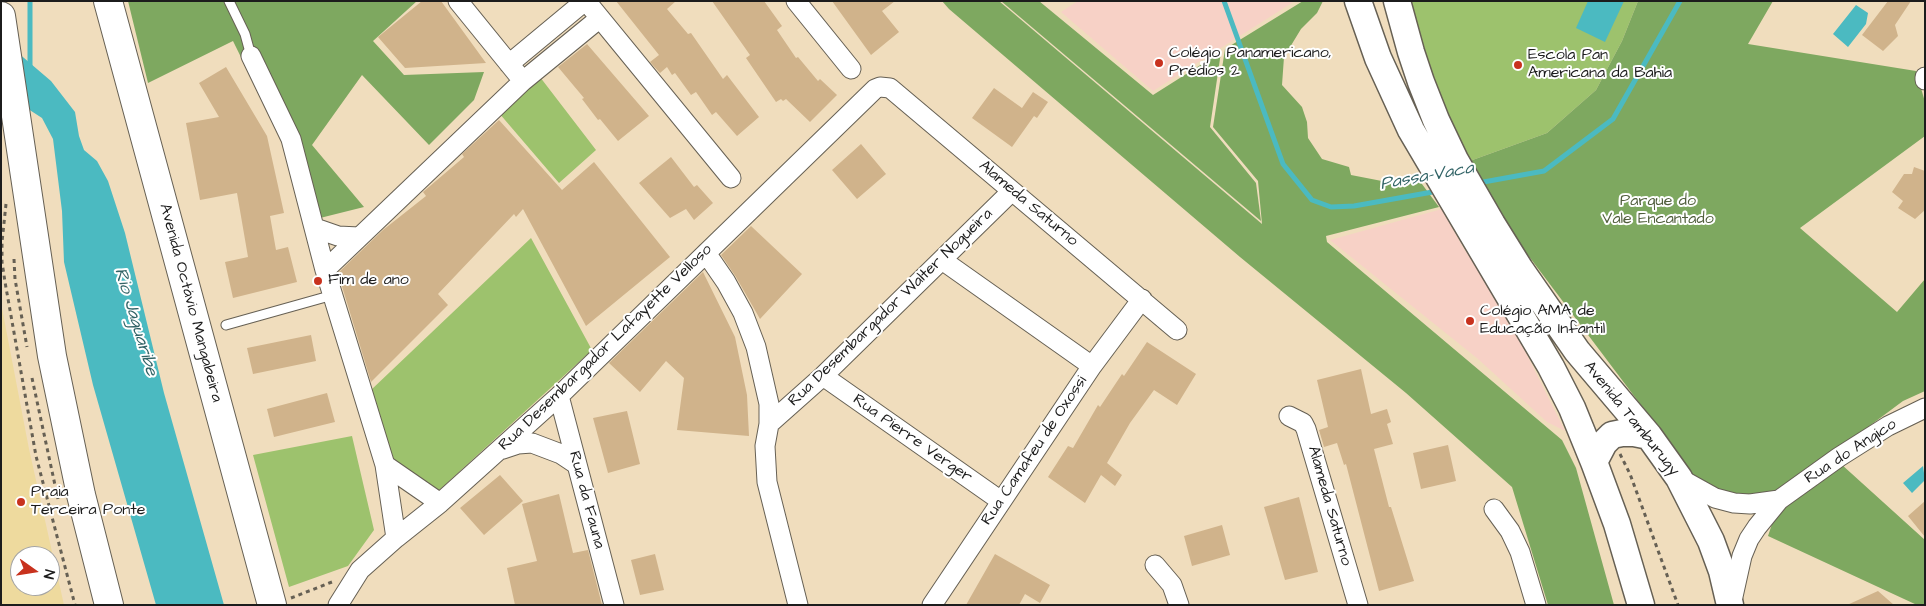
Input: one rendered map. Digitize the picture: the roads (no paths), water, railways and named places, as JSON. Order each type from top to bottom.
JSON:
[{"type":"main road","name":"Avenida Octávio Mangabeira","points":[[108,1],[276,600]]},
{"type":"main road","name":"Avenida Tamburugy","points":[[1358,1],[1378,58],[1411,130],[1445,165],[1482,229],[1572,408],[1617,524],[1641,605]]},
{"type":"main road","name":"Avenida Tamburugy","points":[[1397,1],[1419,74],[1436,120],[1445,165]]},
{"type":"main road","points":[[1,16],[41,290],[57,385],[81,495],[109,605]]},
{"type":"main road","name":"Avenida Tamburugy","points":[[1482,229],[1520,269],[1577,351],[1649,436],[1679,478],[1711,541],[1731,605]]},
{"type":"main road","points":[[1594,462],[1604,443],[1612,435],[1634,433],[1649,436]]},
{"type":"street","points":[[458,1],[523,81]]},
{"type":"street","points":[[509,64],[586,1],[731,178]]},
{"type":"street","points":[[796,1],[851,70]]},
{"type":"street","points":[[325,270],[523,81],[600,18]]},
{"type":"street","points":[[251,56],[291,139],[325,270],[385,465],[396,538]]},
{"type":"street","name":"Alameda Saturno","points":[[875,89],[880,87],[890,88],[1177,330]]},
{"type":"street","name":"Rua Desembargador Lafayette Velloso","points":[[338,605],[360,570],[440,503],[559,396],[875,89]]},
{"type":"street","name":"Rua Desembargador Walter Nogueira","points":[[769,424],[823,376],[1012,191]]},
{"type":"street","points":[[315,228],[338,236],[359,237]]},
{"type":"street","points":[[706,253],[726,282],[743,313],[756,347],[769,404],[769,424],[765,446],[767,482],[798,605]]},
{"type":"street","points":[[942,260],[1092,366]]},
{"type":"street","name":"Rua Camafeu de Oxossi","points":[[932,605],[1092,366],[1142,299]]},
{"type":"street","name":"Rua Pierre Verger","points":[[823,376],[1001,501]]},
{"type":"street","name":"Rua da Fauna","points":[[559,396],[614,605]]},
{"type":"street","name":"Rua do Angico","points":[[1731,605],[1742,556],[1749,539],[1779,500],[1839,457],[1888,426],[1925,408]]},
{"type":"street","name":"Alameda Saturno","points":[[1289,416],[1303,423],[1306,429],[1358,605]]},
{"type":"street","points":[[500,450],[518,444],[532,443],[561,454],[576,464]]},
{"type":"street","points":[[385,465],[440,503]]},
{"type":"street","name":"Rua do Angico","points":[[1679,478],[1715,498],[1734,503],[1750,504],[1779,500]]},
{"type":"street","points":[[1494,509],[1510,531],[1520,552],[1536,605]]},
{"type":"street","points":[[1154,565],[1172,585],[1179,605]]},
{"type":"lane","points":[[229,1],[245,34],[251,56]]},
{"type":"lane","points":[[226,324],[333,295]]},
{"type":"water","points":[[1588,1],[1624,1],[1605,42],[1576,28]]},
{"type":"water","points":[[1856,5],[1868,13],[1866,24],[1848,47],[1833,34]]},
{"type":"water","name":"Rio Jaguaribe","points":[[17,52],[51,81],[75,112],[79,136],[84,150],[97,161],[108,181],[125,233],[164,393],[224,605],[156,605],[93,385],[64,262],[62,211],[53,139],[42,118],[22,105]]},
{"type":"water","points":[[1923,466],[1925,480],[1912,493],[1903,483]]},
{"type":"waterway","name":"Passa-Vaca","points":[[30,1],[30,68]]},
{"type":"waterway","name":"Passa-Vaca","points":[[1224,1],[1283,164],[1312,200],[1331,207],[1354,206],[1438,191]]},
{"type":"waterway","name":"Passa-Vaca","points":[[1478,183],[1544,171],[1613,119],[1680,1]]},
{"type":"place","name":"Colégio Panamericano, Prédios 2","points":[[1159,63]]},
{"type":"place","name":"Escola Pan Americana da Bahia","points":[[1518,65]]},
{"type":"place","name":"Fim de ano","points":[[318,281]]},
{"type":"place","name":"Colégio AMA de Educação Infantil","points":[[1470,321]]},
{"type":"place","name":"Praia Terceira Ponte","points":[[21,502]]},
{"type":"park label","name":"Parque do Vale Encantado","points":[[1658,211]]}]
